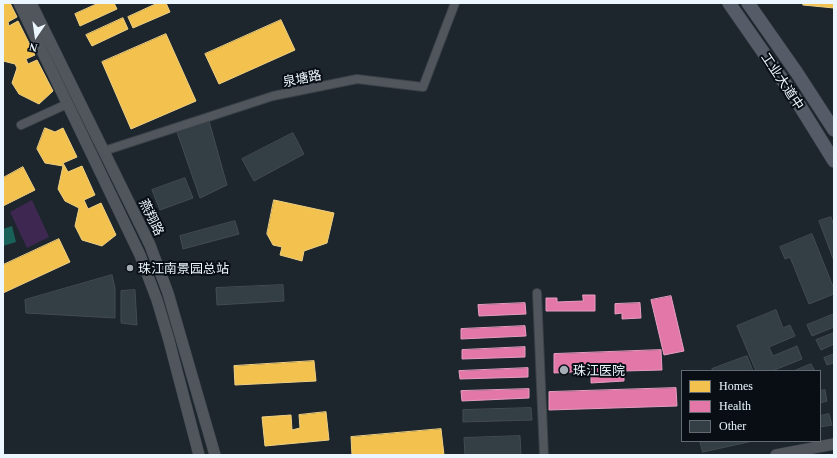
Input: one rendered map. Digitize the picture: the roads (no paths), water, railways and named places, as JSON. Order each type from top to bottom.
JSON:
[{"type":"main road","name":"燕翔路","points":[[19,3],[140,255],[157,300],[168,337],[199,454]]},
{"type":"main road","name":"燕翔路","points":[[31,3],[150,245],[161,272],[215,455]]},
{"type":"main road","name":"工业大道中","points":[[729,3],[793,94],[834,161]]},
{"type":"main road","points":[[748,3],[797,73],[834,130]]},
{"type":"main road","points":[[776,455],[834,444]]},
{"type":"main road","points":[[805,455],[834,449]]},
{"type":"street","name":"泉塘路","points":[[104,151],[273,96],[357,79],[423,87],[455,3]]},
{"type":"street","points":[[21,125],[68,104]]},
{"type":"street","points":[[537,293],[544,455]]},
{"type":"place","name":"珠江南景园总站","points":[[130,268]]},
{"type":"place","name":"珠江医院","points":[[564,370]]}]
